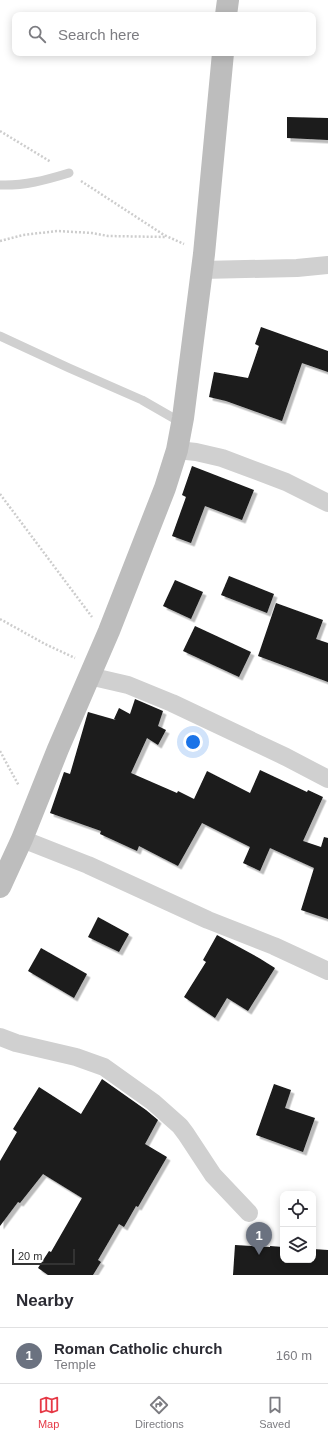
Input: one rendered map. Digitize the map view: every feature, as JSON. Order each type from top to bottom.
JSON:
[{"type":"street","points":[[226,12],[228,0]]},
{"type":"street","points":[[0,887],[22,839],[58,749],[106,637],[165,488],[176,450],[182,423],[203,262],[223,56]]},
{"type":"street","points":[[203,262],[297,268],[328,265]]},
{"type":"street","points":[[176,450],[196,452],[222,458],[286,482],[328,503]]},
{"type":"street","points":[[91,671],[172,703],[286,757],[328,779]]},
{"type":"street","points":[[22,839],[88,865],[208,920],[274,946],[328,971]]},
{"type":"street","points":[[0,1037],[16,1043],[76,1057],[104,1067],[153,1102],[180,1126],[213,1175],[249,1213]]},
{"type":"lane","points":[[0,185],[13,186],[28,184],[69,173]]},
{"type":"lane","points":[[0,336],[142,400],[182,423]]},
{"type":"path","points":[[0,131],[69,173],[168,237],[203,262]]},
{"type":"path","points":[[0,241],[24,235],[57,231],[92,233],[108,236],[168,237]]},
{"type":"path","points":[[0,494],[106,637]]},
{"type":"path","points":[[0,619],[91,671]]},
{"type":"path","points":[[0,751],[32,812]]},
{"type":"building","points":[[287,117],[328,118],[328,140],[287,138]]},
{"type":"building","points":[[261,327],[328,351],[328,372],[302,363],[282,421],[226,401],[209,397],[214,372],[248,378],[259,346],[255,344]]},
{"type":"building","points":[[192,466],[254,490],[242,520],[205,506],[191,543],[172,536],[186,497],[182,495]]},
{"type":"building","points":[[229,576],[274,594],[267,613],[221,595]]},
{"type":"building","points":[[175,580],[203,592],[191,619],[163,606]]},
{"type":"building","points":[[276,603],[323,620],[316,639],[328,643],[328,682],[258,656]]},
{"type":"building","points":[[195,626],[251,652],[239,677],[183,651]]},
{"type":"building","points":[[135,699],[163,711],[158,726],[166,730],[158,745],[147,738],[131,773],[177,793],[178,791],[194,799],[207,771],[250,793],[260,770],[307,792],[308,790],[323,797],[303,841],[321,847],[324,837],[328,838],[328,919],[301,910],[314,868],[270,848],[260,871],[243,863],[250,847],[202,823],[178,866],[139,846],[137,851],[100,834],[101,831],[50,813],[64,772],[70,774],[88,712],[116,720],[114,719],[119,708],[130,714]]},
{"type":"building","points":[[98,917],[129,934],[119,952],[88,937]]},
{"type":"building","points":[[217,935],[275,968],[248,1011],[227,998],[215,1018],[184,997],[206,962],[203,960]]},
{"type":"building","points":[[41,948],[87,974],[74,998],[28,971]]},
{"type":"building","points":[[102,1079],[158,1120],[145,1144],[167,1157],[138,1207],[136,1206],[124,1227],[119,1224],[98,1260],[101,1262],[93,1275],[48,1275],[38,1268],[49,1251],[51,1252],[82,1198],[43,1174],[20,1203],[18,1202],[0,1226],[0,1161],[17,1132],[13,1129],[39,1087],[81,1114]]},
{"type":"building","points":[[274,1084],[291,1090],[285,1108],[315,1118],[303,1152],[256,1135]]},
{"type":"building","points":[[235,1245],[280,1247],[280,1263],[316,1263],[316,1249],[328,1250],[328,1275],[233,1275]]},
{"type":"place","name":"Roman Catholic church","points":[[259,1255]]}]
